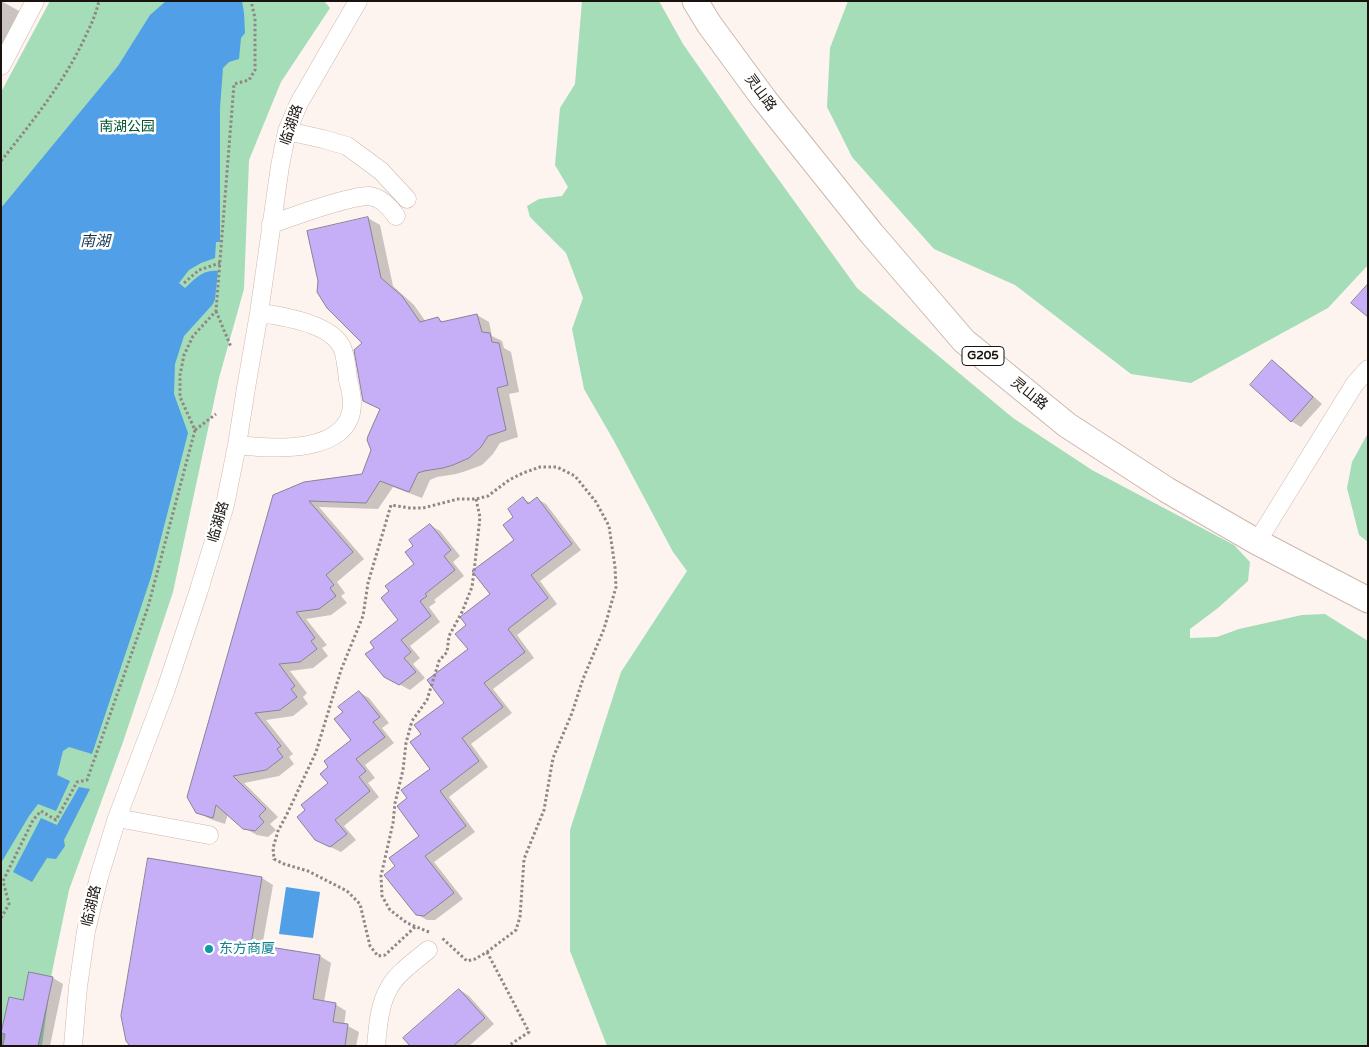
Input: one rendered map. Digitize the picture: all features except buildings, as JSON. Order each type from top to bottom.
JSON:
[{"type":"highway","name":"灵山路","points":[[695,1],[709,24],[770,107],[872,234],[964,341],[1067,425],[1167,490],[1258,542],[1368,600]]},
{"type":"street","points":[[1,66],[35,1]]},
{"type":"street","name":"临湖路","points":[[73,1046],[78,987],[86,931],[99,877],[117,818],[166,689],[225,505],[259,313],[280,166],[287,131],[299,102],[358,1]]},
{"type":"street","points":[[287,131],[347,146],[381,170],[407,199]]},
{"type":"street","points":[[272,224],[321,207],[369,196],[380,200],[391,208],[396,216]]},
{"type":"street","points":[[237,445],[262,447],[301,446],[317,443],[331,437],[340,430],[349,419],[352,403],[343,349],[334,336],[316,326],[278,315],[259,313]]},
{"type":"street","points":[[1258,542],[1354,384],[1368,369]]},
{"type":"street","points":[[117,818],[209,835]]},
{"type":"street","points":[[376,1046],[382,1004],[388,988],[430,942]]},
{"type":"path","points":[[1,161],[47,102],[77,55],[97,11],[99,1]]},
{"type":"path","points":[[231,347],[216,311],[234,84],[249,80],[255,70],[255,18],[251,1]]},
{"type":"path","points":[[184,282],[199,270],[220,263]]},
{"type":"path","points":[[1,918],[9,904],[3,881],[33,820],[41,811],[56,820],[77,782],[87,780],[148,607],[194,430],[180,397],[180,375],[184,355],[193,336],[216,311]]},
{"type":"path","points":[[194,430],[216,414]]},
{"type":"path","points":[[415,927],[385,955],[378,956],[370,946],[360,904],[347,891],[308,871],[274,859],[274,848],[278,831],[316,752],[340,670],[363,616],[368,583],[391,506],[423,508],[458,499],[488,496],[509,480],[523,473],[540,467],[557,467],[574,476],[596,502],[609,526],[616,587],[604,630],[553,758],[544,810],[524,860],[520,917],[516,930],[487,952],[467,961],[442,937]]},
{"type":"path","points":[[430,942],[415,927],[390,910],[382,896],[380,876],[392,830],[406,743],[412,721],[428,700],[440,661],[447,652],[449,636],[462,612],[472,587],[480,517],[476,498]]},
{"type":"path","points":[[487,952],[529,1032],[508,1046]]},
{"type":"green space","name":"南湖","points":[[50,1],[324,1],[330,8],[281,82],[249,160],[244,289],[219,378],[173,592],[123,742],[69,890],[52,972],[42,1046],[1,1046],[1,92]]},
{"type":"green space","points":[[582,1],[659,1],[683,44],[857,288],[1013,418],[1092,470],[1234,545],[1250,562],[1248,581],[1218,608],[1190,629],[1190,638],[1217,637],[1239,629],[1302,615],[1325,614],[1368,641],[1368,1046],[607,1046],[570,951],[570,830],[621,672],[687,571],[673,552],[584,389],[572,329],[583,298],[566,253],[530,217],[527,206],[539,199],[562,196],[568,187],[555,165],[560,108],[575,84]]},
{"type":"green space","points":[[848,1],[1368,1],[1368,265],[1328,308],[1191,383],[1131,374],[1015,285],[934,249],[852,157],[827,107],[830,48]]},
{"type":"green space","points":[[1368,433],[1368,542],[1359,535],[1347,488],[1352,462]]},
{"type":"water","name":"南湖","points":[[166,1],[242,1],[244,13],[245,33],[241,38],[239,59],[229,62],[223,68],[220,108],[220,242],[216,242],[215,258],[189,270],[179,283],[185,288],[204,273],[218,271],[215,299],[213,304],[184,336],[175,364],[174,394],[188,433],[151,577],[92,754],[69,747],[63,751],[57,775],[70,781],[56,811],[38,804],[1,863],[1,208],[118,66],[150,15]]},
{"type":"water","points":[[79,787],[90,789],[64,840],[65,846],[56,859],[47,858],[32,882],[13,872],[41,818],[57,825]]},
{"type":"water","points":[[286,887],[320,892],[313,938],[279,934]]},
{"type":"place","name":"东方商厦","points":[[209,949]]},
{"type":"park label","name":"南湖公园","points":[[127,127]]}]
